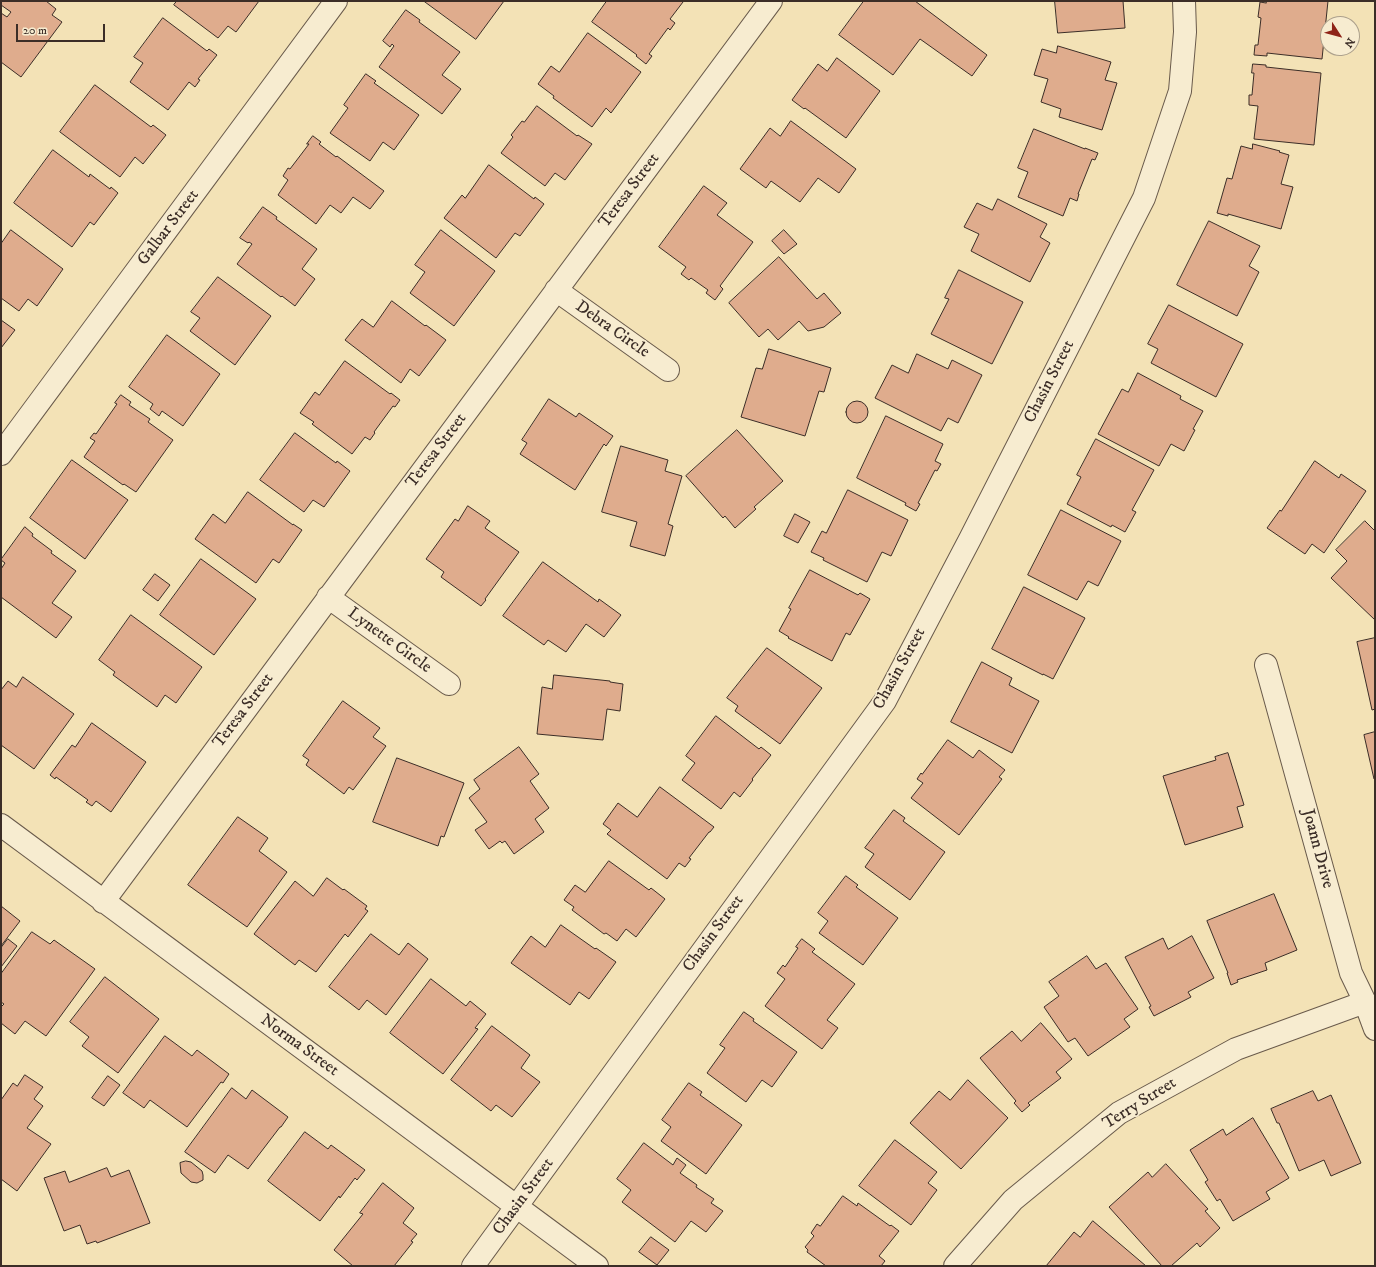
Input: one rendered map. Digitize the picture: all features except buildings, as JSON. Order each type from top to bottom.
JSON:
[{"type":"street","name":"Galbar Street","points":[[1,454],[336,1]]},
{"type":"street","name":"Teresa Street","points":[[103,902],[771,1]]},
{"type":"street","name":"Chasin Street","points":[[473,1266],[885,701],[1144,198],[1180,91],[1185,32],[1184,1]]},
{"type":"street","name":"Debra Circle","points":[[556,290],[668,370]]},
{"type":"street","name":"Lynette Circle","points":[[328,597],[449,684]]},
{"type":"street","name":"Joann Drive","points":[[1266,665],[1351,973],[1365,1002],[1375,1029]]},
{"type":"street","name":"Norma Street","points":[[1,825],[103,902],[597,1266]]},
{"type":"street","name":"Terry Street","points":[[955,1266],[1013,1200],[1120,1113],[1236,1049],[1365,1002]]}]
